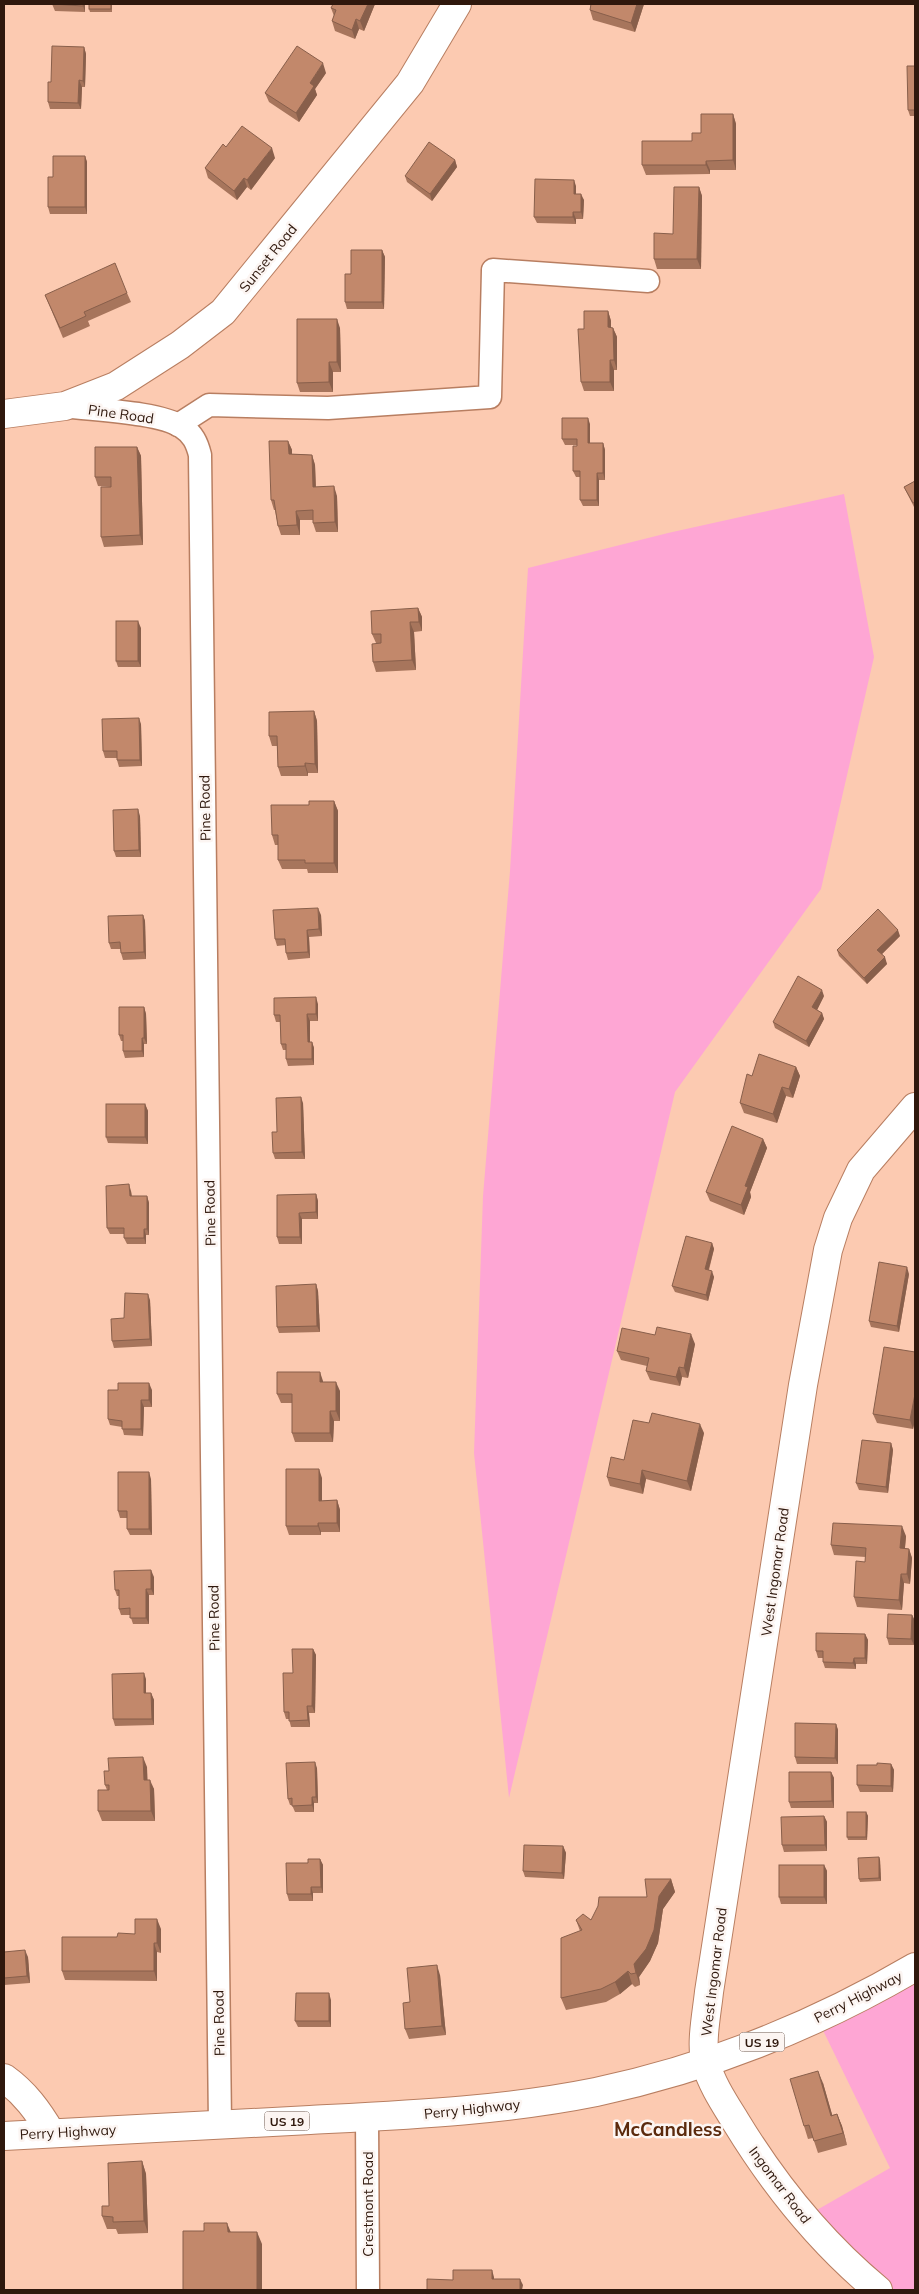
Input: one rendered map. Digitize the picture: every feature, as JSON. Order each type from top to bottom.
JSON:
[{"type":"main road","name":"Sunset Road","points":[[4,414],[65,406],[92,396],[137,373],[180,345],[223,312],[410,82],[457,4]]},
{"type":"main road","name":"West Ingomar Road","points":[[705,2063],[709,1992],[767,1628],[803,1386],[826,1258],[838,1218],[861,1170],[915,1107]]},
{"type":"main road","name":"Perry Highway","points":[[4,2136],[480,2110],[560,2098],[632,2083],[744,2050],[817,2018],[915,1967]]},
{"type":"main road","name":"Ingomar Road","points":[[705,2063],[723,2101],[747,2141],[803,2218],[849,2266],[878,2290]]},
{"type":"main road","points":[[4,2078],[15,2086],[33,2105],[51,2133]]},
{"type":"street","points":[[178,425],[209,405],[328,408],[490,397],[493,270],[648,281]]},
{"type":"street","name":"Pine Road","points":[[65,406],[154,418],[178,425],[190,434],[197,443],[202,470],[220,2124]]},
{"type":"street","name":"Crestmont Road","points":[[367,2117],[368,2290]]},
{"type":"shaded area","points":[[844,494],[874,657],[821,889],[675,1092],[509,1798],[474,1453],[483,1196],[510,871],[528,568],[668,533]]},
{"type":"shaded area","points":[[915,1967],[915,2290],[878,2290],[803,2218],[890,2168],[817,2018]]},
{"type":"building","points":[[52,4],[83,4],[83,6]]},
{"type":"building","points":[[89,4],[111,4],[111,9],[89,9]]},
{"type":"building","points":[[333,4],[368,4],[360,21],[356,19],[352,30],[332,21],[336,10],[331,8]]},
{"type":"building","points":[[591,4],[637,4],[631,23],[590,10]]},
{"type":"building","points":[[52,46],[84,47],[83,81],[79,80],[78,103],[48,102],[48,82],[51,82]]},
{"type":"building","points":[[297,46],[323,63],[310,83],[314,86],[296,113],[265,93]]},
{"type":"building","points":[[907,66],[915,66],[915,110],[908,110]]},
{"type":"building","points":[[701,114],[733,114],[733,160],[706,161],[706,165],[642,165],[642,141],[692,141],[692,133],[701,133]]},
{"type":"building","points":[[242,126],[272,148],[247,180],[244,178],[234,191],[205,168],[223,144],[226,147]]},
{"type":"building","points":[[429,142],[455,160],[430,194],[405,176]]},
{"type":"building","points":[[53,156],[85,156],[85,207],[48,207],[48,177],[53,177]]},
{"type":"building","points":[[535,179],[574,180],[574,194],[581,194],[581,212],[573,212],[573,217],[534,217]]},
{"type":"building","points":[[674,187],[699,187],[697,259],[654,259],[654,233],[673,234]]},
{"type":"building","points":[[351,250],[382,250],[382,302],[345,302],[345,274],[351,274]]},
{"type":"building","points":[[115,263],[127,293],[84,312],[86,316],[60,328],[45,295]]},
{"type":"building","points":[[584,311],[608,311],[608,327],[613,328],[614,360],[610,360],[610,382],[581,382],[578,329],[584,329]]},
{"type":"building","points":[[297,319],[337,319],[337,362],[329,362],[329,382],[297,383]]},
{"type":"building","points":[[562,418],[588,418],[588,443],[603,443],[603,473],[597,473],[597,500],[580,500],[580,471],[573,471],[573,446],[577,446],[577,439],[562,439]]},
{"type":"building","points":[[269,441],[288,441],[289,454],[312,455],[313,487],[334,486],[335,522],[313,523],[313,510],[296,511],[297,525],[278,526],[274,500],[271,500]]},
{"type":"building","points":[[95,447],[137,447],[140,535],[101,537],[101,487],[111,487],[111,477],[95,477]]},
{"type":"building","points":[[915,481],[915,502],[913,503],[904,487]]},
{"type":"building","points":[[418,608],[419,622],[410,622],[412,660],[373,662],[372,644],[381,643],[381,634],[372,634],[371,611]]},
{"type":"building","points":[[116,621],[138,621],[138,661],[116,661]]},
{"type":"building","points":[[314,711],[315,764],[305,763],[305,766],[278,767],[277,736],[269,736],[269,712]]},
{"type":"building","points":[[139,718],[140,760],[117,760],[117,751],[103,751],[102,719]]},
{"type":"building","points":[[309,801],[334,801],[334,863],[305,863],[305,860],[278,860],[278,835],[272,835],[271,805],[309,805]]},
{"type":"building","points":[[138,809],[139,850],[114,851],[113,810]]},
{"type":"building","points":[[318,908],[319,929],[307,930],[308,952],[286,953],[285,939],[275,939],[273,910]]},
{"type":"building","points":[[878,909],[898,930],[877,950],[885,957],[864,978],[837,950]]},
{"type":"building","points":[[143,915],[144,952],[121,953],[120,942],[109,943],[108,916]]},
{"type":"building","points":[[798,976],[822,990],[812,1007],[822,1013],[806,1041],[773,1022]]},
{"type":"building","points":[[316,997],[316,1014],[307,1014],[308,1042],[312,1042],[312,1059],[286,1059],[286,1044],[281,1044],[280,1015],[274,1015],[274,998]]},
{"type":"building","points":[[119,1007],[144,1007],[142,1051],[123,1051],[123,1035],[119,1035]]},
{"type":"building","points":[[759,1054],[796,1067],[789,1089],[782,1087],[773,1114],[740,1103],[747,1074],[752,1076]]},
{"type":"building","points":[[301,1097],[302,1152],[273,1153],[272,1132],[277,1132],[276,1098]]},
{"type":"building","points":[[106,1104],[145,1104],[145,1137],[106,1137]]},
{"type":"building","points":[[732,1126],[763,1139],[745,1186],[748,1187],[741,1205],[706,1192]]},
{"type":"building","points":[[129,1184],[130,1196],[147,1196],[147,1229],[144,1229],[144,1238],[124,1238],[124,1228],[107,1228],[106,1186]]},
{"type":"building","points":[[316,1194],[316,1212],[299,1213],[300,1237],[277,1237],[277,1195]]},
{"type":"building","points":[[686,1236],[712,1243],[705,1269],[712,1271],[706,1295],[672,1286]]},
{"type":"building","points":[[879,1262],[907,1267],[897,1326],[869,1321]]},
{"type":"building","points":[[316,1284],[317,1326],[277,1327],[276,1286]]},
{"type":"building","points":[[125,1293],[148,1294],[150,1339],[112,1341],[111,1319],[124,1318]]},
{"type":"building","points":[[657,1327],[691,1334],[684,1368],[679,1367],[676,1377],[646,1371],[649,1358],[617,1351],[622,1328],[655,1335]]},
{"type":"building","points":[[884,1347],[915,1352],[915,1394],[910,1420],[873,1414]]},
{"type":"building","points":[[277,1372],[320,1372],[320,1382],[336,1382],[336,1411],[330,1411],[330,1433],[292,1433],[292,1394],[277,1394]]},
{"type":"building","points":[[118,1383],[149,1383],[149,1400],[141,1400],[141,1429],[122,1429],[122,1421],[108,1419],[108,1390],[118,1390]]},
{"type":"building","points":[[652,1413],[700,1424],[687,1481],[642,1470],[640,1484],[607,1477],[611,1457],[624,1460],[633,1420],[649,1423]]},
{"type":"building","points":[[862,1440],[891,1443],[886,1487],[856,1483]]},
{"type":"building","points":[[286,1469],[319,1469],[319,1501],[337,1500],[337,1523],[318,1523],[318,1526],[286,1526]]},
{"type":"building","points":[[118,1472],[149,1472],[149,1529],[127,1529],[127,1511],[118,1511]]},
{"type":"building","points":[[833,1523],[902,1526],[900,1548],[909,1549],[907,1574],[901,1574],[899,1600],[854,1597],[856,1561],[865,1562],[866,1548],[831,1545]]},
{"type":"building","points":[[151,1570],[151,1589],[146,1589],[146,1618],[130,1618],[130,1608],[119,1609],[119,1590],[115,1590],[114,1571]]},
{"type":"building","points":[[888,1614],[912,1615],[911,1639],[887,1638]]},
{"type":"building","points":[[816,1633],[865,1634],[865,1658],[854,1658],[853,1663],[823,1662],[823,1651],[816,1651]]},
{"type":"building","points":[[292,1649],[313,1649],[312,1706],[307,1706],[308,1720],[289,1721],[289,1712],[284,1712],[283,1673],[293,1673]]},
{"type":"building","points":[[144,1673],[144,1693],[151,1693],[152,1719],[113,1719],[112,1674]]},
{"type":"building","points":[[795,1723],[836,1724],[835,1758],[795,1757]]},
{"type":"building","points":[[143,1757],[144,1780],[150,1780],[151,1811],[98,1811],[98,1790],[109,1790],[109,1785],[105,1785],[104,1771],[109,1771],[108,1758]]},
{"type":"building","points":[[315,1762],[316,1797],[312,1797],[312,1805],[292,1806],[292,1798],[288,1799],[286,1763]]},
{"type":"building","points":[[877,1763],[891,1764],[891,1786],[857,1785],[857,1765],[877,1765]]},
{"type":"building","points":[[789,1772],[831,1772],[832,1801],[789,1802]]},
{"type":"building","points":[[847,1812],[866,1812],[866,1837],[847,1837]]},
{"type":"building","points":[[824,1816],[825,1845],[782,1845],[781,1817]]},
{"type":"building","points":[[524,1845],[563,1846],[562,1873],[523,1871]]},
{"type":"building","points":[[879,1857],[879,1878],[859,1879],[858,1858]]},
{"type":"building","points":[[308,1859],[320,1859],[321,1887],[311,1887],[311,1894],[287,1894],[286,1863],[308,1863]]},
{"type":"building","points":[[779,1865],[824,1865],[824,1897],[779,1897]]},
{"type":"building","points":[[645,1879],[671,1879],[659,1896],[654,1930],[646,1949],[634,1964],[636,1973],[631,1974],[628,1971],[615,1982],[601,1989],[561,1998],[561,1938],[582,1930],[576,1920],[583,1914],[591,1920],[598,1906],[599,1897],[647,1897]]},
{"type":"building","points":[[135,1919],[157,1919],[157,1943],[154,1943],[154,1971],[62,1971],[62,1937],[117,1937],[118,1933],[135,1934]]},
{"type":"building","points":[[25,1950],[27,1976],[4,1978],[4,1952]]},
{"type":"building","points":[[437,1965],[442,2026],[405,2029],[403,2003],[410,2002],[407,1968]]},
{"type":"building","points":[[296,1993],[329,1993],[329,2021],[295,2021]]},
{"type":"building","points":[[818,2071],[831,2116],[837,2114],[843,2133],[814,2141],[809,2125],[804,2126],[790,2079]]},
{"type":"building","points":[[142,2161],[144,2221],[113,2222],[113,2217],[102,2216],[102,2206],[109,2206],[108,2163]]},
{"type":"building","points":[[204,2223],[227,2223],[228,2232],[257,2232],[257,2290],[183,2290],[183,2231],[204,2231]]},
{"type":"building","points":[[453,2270],[492,2270],[492,2279],[520,2279],[520,2290],[427,2290],[427,2279],[453,2280]]},
{"type":"district","name":"McCandless","points":[[668,2129]]}]
